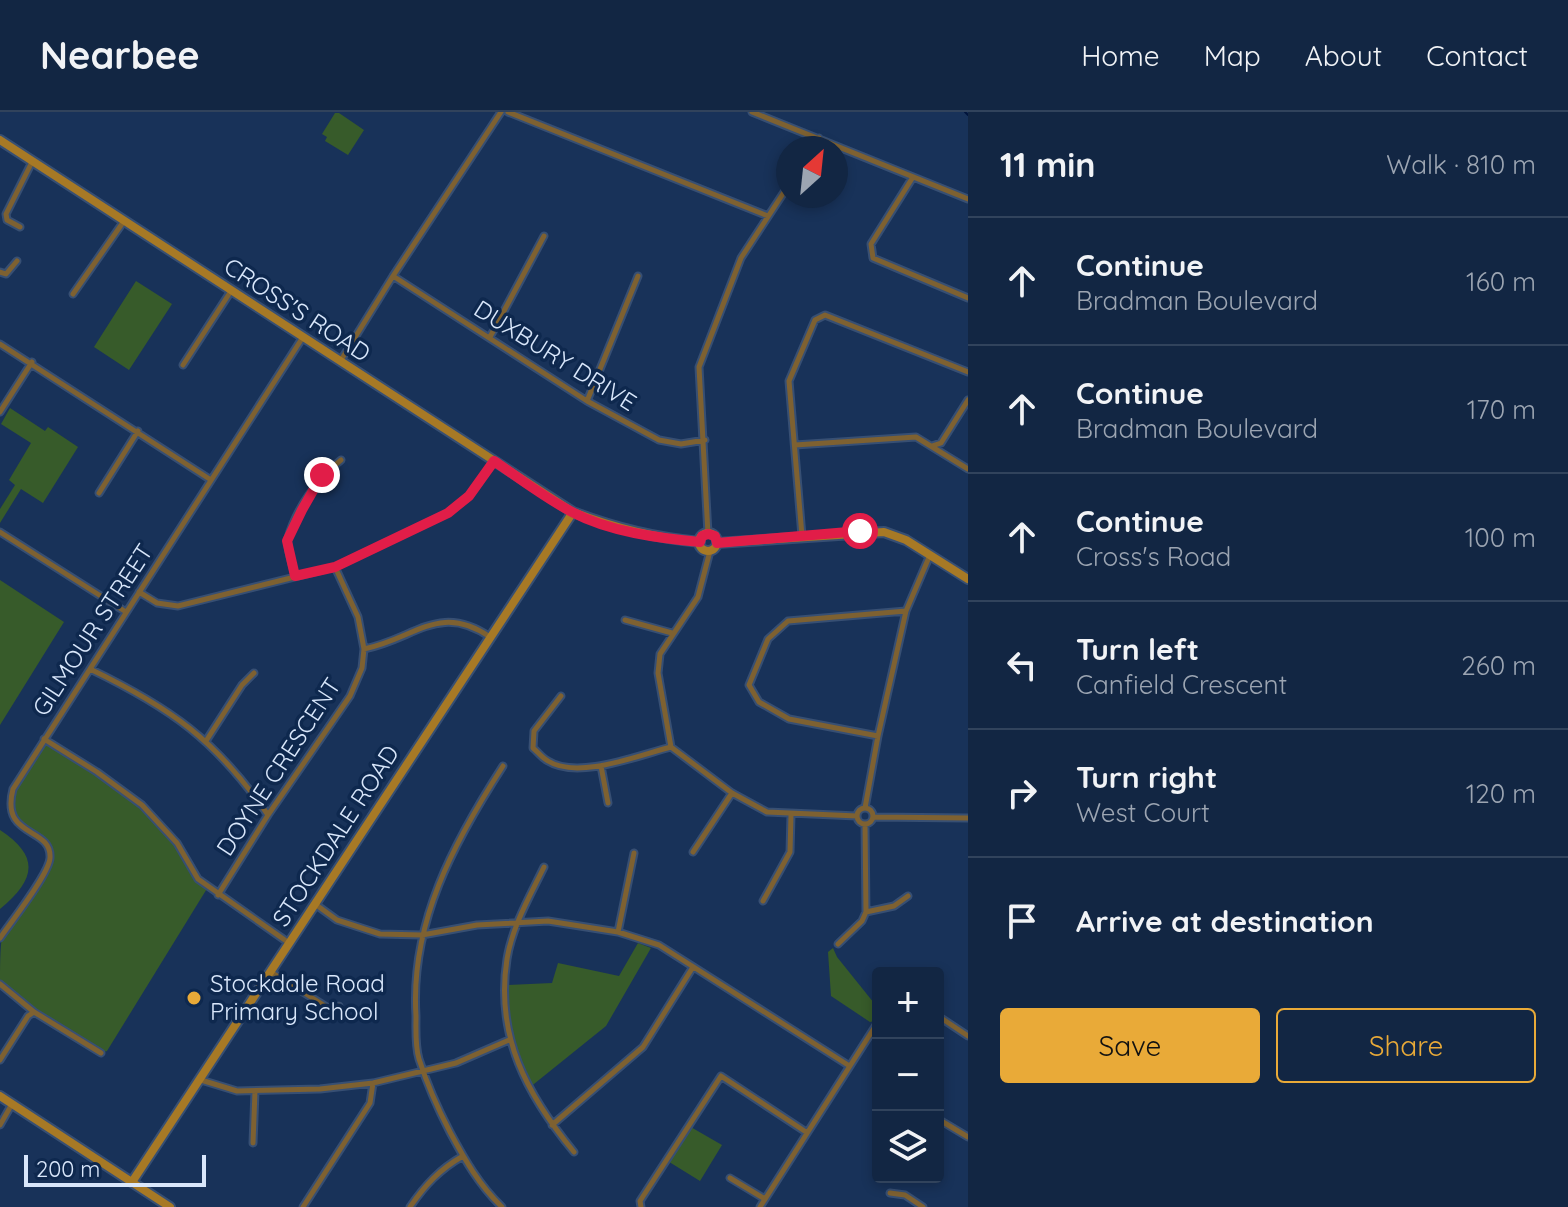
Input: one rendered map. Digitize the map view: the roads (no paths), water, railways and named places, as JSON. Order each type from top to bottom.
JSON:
[{"type":"street","points":[[340,361],[501,112]]},
{"type":"street","points":[[508,112],[768,216]]},
{"type":"street","points":[[752,112],[814,136]]},
{"type":"street","name":"CROSS'S ROAD","points":[[0,140],[573,512],[603,524],[700,542]]},
{"type":"street","points":[[848,150],[968,199]]},
{"type":"street","points":[[20,227],[7,220],[6,214],[32,161]]},
{"type":"street","points":[[913,177],[871,244],[873,258],[968,298]]},
{"type":"street","points":[[708,534],[699,367],[702,352],[741,258],[776,204]]},
{"type":"street","points":[[73,294],[124,221]]},
{"type":"street","points":[[490,337],[544,236]]},
{"type":"street","points":[[0,272],[9,273],[17,261]]},
{"type":"street","name":"DUXBURY DRIVE","points":[[393,276],[587,401],[659,440],[681,444],[705,440]]},
{"type":"street","points":[[587,401],[638,276]]},
{"type":"street","points":[[183,365],[231,291]]},
{"type":"street","points":[[802,536],[789,381],[815,320],[825,315],[968,372]]},
{"type":"street","name":"GILMOUR STREET","points":[[0,938],[45,870],[50,857],[47,845],[11,818],[8,805],[13,789],[303,337]]},
{"type":"street","points":[[0,344],[211,480]]},
{"type":"street","points":[[0,412],[32,362]]},
{"type":"street","points":[[932,446],[941,443],[968,400]]},
{"type":"street","points":[[99,493],[138,431]]},
{"type":"street","points":[[795,445],[916,437],[968,469]]},
{"type":"street","points":[[295,576],[287,541],[322,475],[341,460]]},
{"type":"street","points":[[139,592],[157,603],[178,606],[335,567],[448,513],[469,496],[494,461]]},
{"type":"street","name":"STOCKDALE ROAD","points":[[132,1182],[573,512]]},
{"type":"street","points":[[0,532],[126,612]]},
{"type":"street","points":[[857,816],[767,812],[732,793],[671,747],[658,673],[660,654],[698,597],[710,551],[717,543],[884,532],[906,540],[968,579]]},
{"type":"street","points":[[710,551],[703,550],[700,542],[702,536],[715,536],[717,543]]},
{"type":"street","points":[[865,808],[906,611],[930,554]]},
{"type":"street","name":"DOYNE CRESCENT","points":[[218,895],[268,815],[350,696],[362,668],[364,649],[358,617],[335,567]]},
{"type":"street","points":[[878,736],[789,719],[759,702],[749,685],[768,639],[788,621],[906,611]]},
{"type":"street","points":[[625,620],[672,633]]},
{"type":"street","points":[[364,649],[385,645],[432,623],[456,621],[475,627],[491,637]]},
{"type":"street","points":[[90,669],[144,695],[206,741],[251,790],[268,815]]},
{"type":"street","points":[[206,741],[242,685],[254,673]]},
{"type":"street","points":[[561,696],[534,731],[533,748],[548,762],[568,768],[601,766],[671,747]]},
{"type":"street","points":[[44,739],[142,805],[177,843],[198,879],[289,943]]},
{"type":"street","points":[[502,1207],[484,1189],[436,1106],[418,1057],[414,997],[422,935],[441,875],[466,824],[503,766]]},
{"type":"street","points":[[601,766],[608,803]]},
{"type":"street","points":[[693,852],[732,793]]},
{"type":"street","points":[[865,808],[870,809],[874,817],[865,824],[860,823],[857,816],[859,810],[865,808]]},
{"type":"street","points":[[763,901],[790,852],[791,815]]},
{"type":"street","points":[[874,817],[968,818]]},
{"type":"street","points":[[838,944],[862,921],[866,912],[865,824]]},
{"type":"street","points":[[618,932],[634,853]]},
{"type":"street","points":[[544,867],[517,924],[507,958],[509,1040],[534,1098],[574,1152]]},
{"type":"street","points":[[866,912],[894,906],[908,896]]},
{"type":"street","points":[[315,904],[337,920],[380,934],[422,935],[477,925],[548,921],[618,932],[659,945],[848,1065]]},
{"type":"street","points":[[552,1125],[643,1047],[693,967]]},
{"type":"street","points":[[271,972],[330,1009],[339,1006]]},
{"type":"street","points":[[0,984],[34,1012],[101,1053]]},
{"type":"street","points":[[0,1060],[28,1016],[34,1012]]},
{"type":"street","points":[[944,1020],[968,1036]]},
{"type":"street","points":[[760,1207],[872,1031]]},
{"type":"street","points":[[200,1080],[237,1091],[320,1089],[373,1083],[456,1063],[509,1040]]},
{"type":"street","points":[[640,1204],[721,1076],[806,1132]]},
{"type":"street","points":[[303,1207],[370,1103],[373,1083]]},
{"type":"street","points":[[253,1143],[255,1091]]},
{"type":"street","points":[[0,1096],[170,1207]]},
{"type":"street","points":[[0,1125],[12,1104]]},
{"type":"street","points":[[944,1123],[968,1137]]},
{"type":"street","points":[[410,1207],[436,1175],[463,1156]]},
{"type":"street","points":[[730,1178],[765,1199]]},
{"type":"street","points":[[890,1193],[905,1195],[923,1207]]},
{"type":"waterway","points":[[965,112],[968,115]]},
{"type":"place","name":"Stockdale Road Primary School","points":[[194,998]]}]
